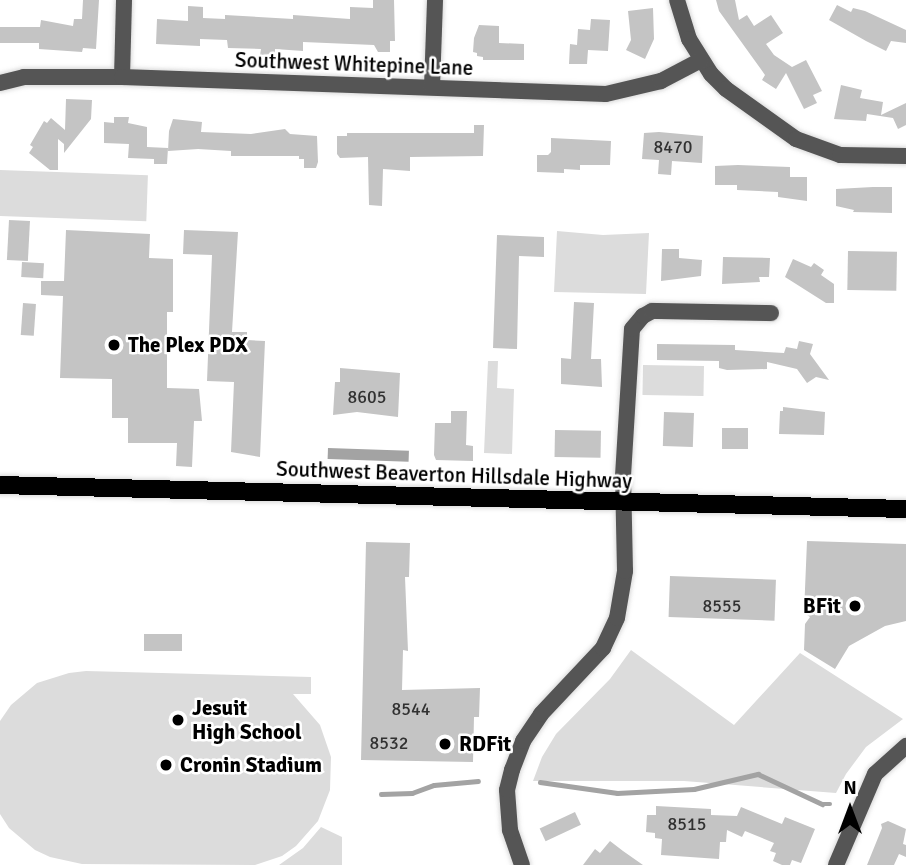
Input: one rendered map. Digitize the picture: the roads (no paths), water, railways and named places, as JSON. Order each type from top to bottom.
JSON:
[{"type":"main road","name":"Southwest Beaverton Hillsdale Highway","points":[[0,485],[906,509]]},
{"type":"street","points":[[121,77],[124,0]]},
{"type":"street","points":[[432,88],[435,0]]},
{"type":"street","points":[[677,0],[689,39],[701,60],[726,89],[809,146],[840,155],[906,156]]},
{"type":"street","name":"Southwest Whitepine Lane","points":[[0,83],[24,77],[121,77],[606,94],[661,81],[701,60]]},
{"type":"street","points":[[522,865],[510,830],[508,790],[523,741],[541,714],[603,648],[617,618],[625,572],[624,502],[630,336],[638,321],[652,312],[771,313]]},
{"type":"street","points":[[836,865],[875,774],[906,746]]},
{"type":"waterway","points":[[540,782],[617,793],[694,789],[758,774],[822,804],[830,804]]},
{"type":"waterway","points":[[381,794],[412,793],[434,785],[478,781]]},
{"type":"place","name":"The Plex PDX","points":[[114,345]]},
{"type":"place","name":"BFit","points":[[855,606]]},
{"type":"place","name":"Jesuit High School","points":[[178,720]]},
{"type":"place","name":"RDFit","points":[[445,744]]},
{"type":"place","name":"Cronin Stadium","points":[[166,765]]}]
